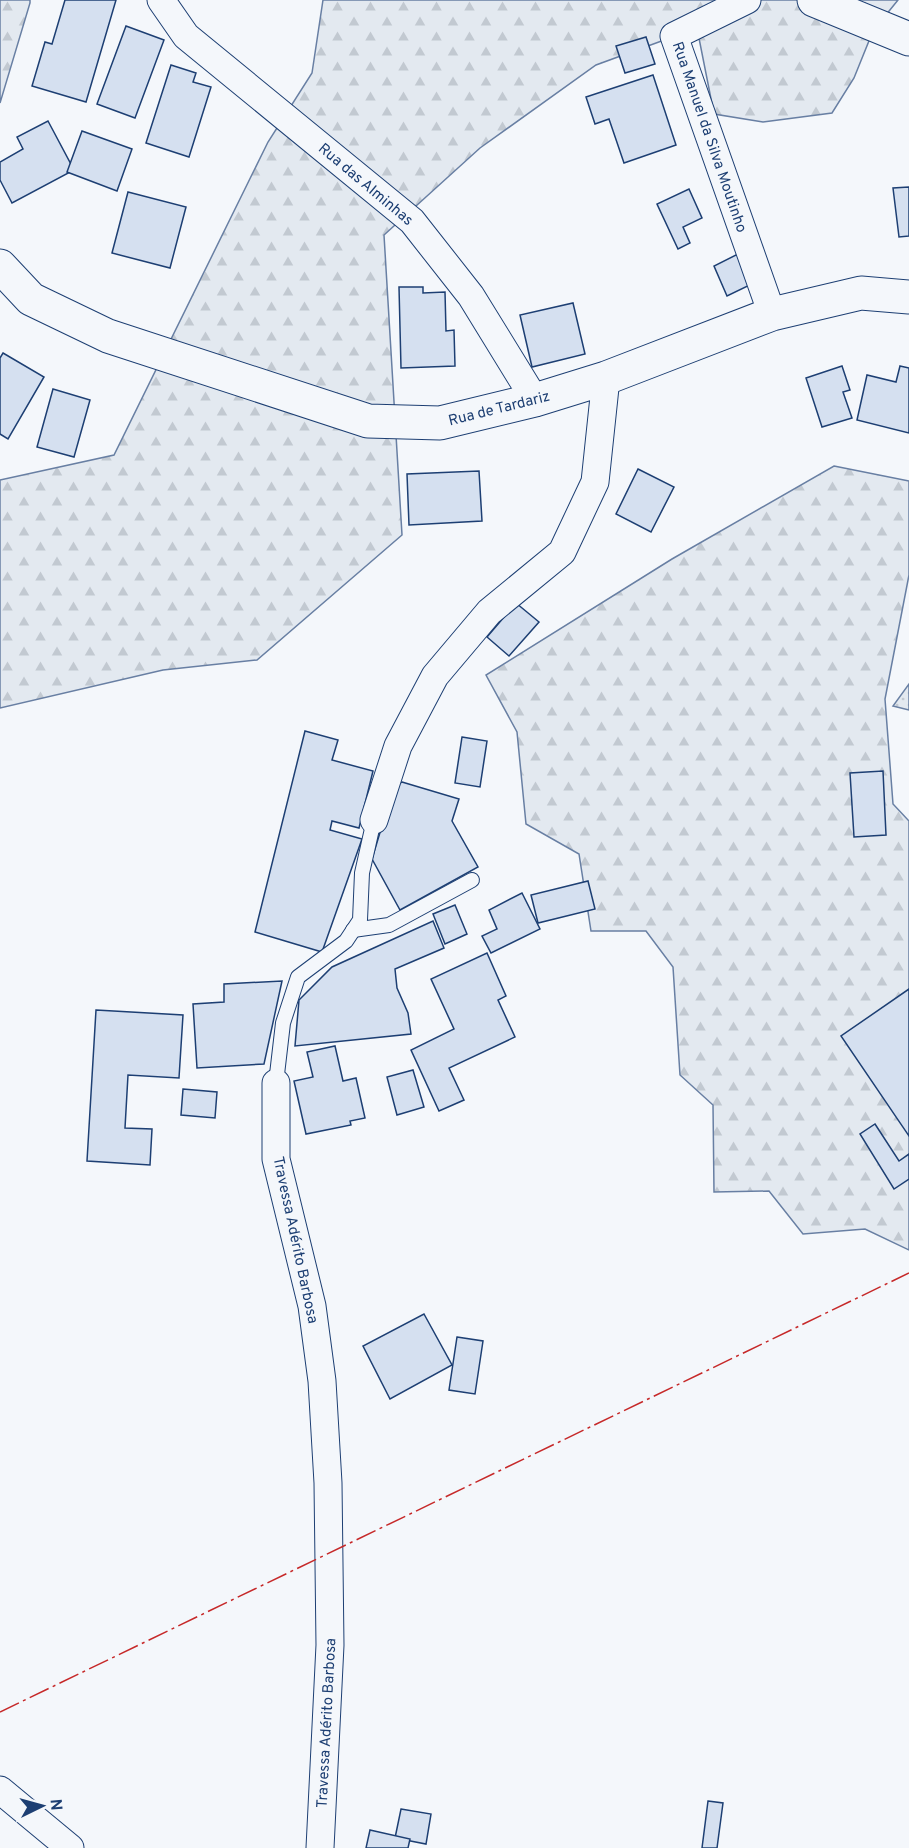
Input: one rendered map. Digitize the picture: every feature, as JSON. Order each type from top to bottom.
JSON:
[{"type":"main road","points":[[814,0],[909,39]]},
{"type":"main road","name":"Rua de Tardariz","points":[[0,266],[32,299],[108,336],[368,421],[440,423],[534,400],[606,378],[772,314],[861,293],[909,297]]},
{"type":"street","name":"Rua das Alminhas","points":[[160,0],[186,36],[412,221],[471,296],[534,400]]},
{"type":"street","name":"Rua Manuel da Silva Moutinho","points":[[747,0],[674,36],[772,314]]},
{"type":"street","name":"Travessa Adérito Barbosa","points":[[374,820],[398,746],[435,676],[489,612],[562,552],[595,482],[606,378]]},
{"type":"street","name":"Travessa Adérito Barbosa","points":[[276,1083],[276,1159],[312,1306],[322,1381],[328,1483],[330,1645],[320,1848]]},
{"type":"street","points":[[0,1790],[70,1848]]},
{"type":"lane","name":"Travessa Adérito Barbosa","points":[[276,1083],[283,1023],[298,977],[346,941],[360,920],[362,873],[374,820]]},
{"type":"lane","points":[[353,930],[389,925],[472,880]]},
{"type":"green space","points":[[0,0],[30,0],[0,103]]},
{"type":"green space","points":[[323,0],[898,0],[873,31],[854,78],[832,113],[763,122],[714,114],[697,28],[596,65],[480,148],[384,235],[402,535],[257,660],[163,670],[0,708],[0,480],[114,455],[268,142],[312,73]]},
{"type":"green space","points":[[834,466],[909,481],[909,575],[885,699],[893,804],[909,821],[909,1250],[865,1229],[803,1234],[769,1191],[714,1192],[713,1105],[680,1075],[673,967],[646,931],[591,931],[579,854],[526,824],[517,732],[486,675],[672,559]]},
{"type":"green space","points":[[909,684],[909,710],[893,706]]},
{"type":"building","points":[[65,0],[116,0],[86,102],[32,86],[45,42],[52,44]]},
{"type":"building","points":[[126,26],[164,40],[135,118],[97,104]]},
{"type":"building","points":[[646,37],[655,64],[625,73],[616,46]]},
{"type":"building","points":[[171,65],[196,73],[193,82],[211,87],[189,157],[146,143]]},
{"type":"building","points":[[653,75],[676,145],[624,163],[609,119],[595,124],[586,97]]},
{"type":"building","points":[[48,121],[74,170],[12,203],[0,180],[0,162],[23,149],[17,137]]},
{"type":"building","points":[[82,131],[132,149],[117,191],[67,172]]},
{"type":"building","points":[[909,187],[909,236],[899,237],[893,188]]},
{"type":"building","points":[[689,189],[702,218],[683,227],[690,243],[678,249],[657,204]]},
{"type":"building","points":[[128,192],[186,207],[170,268],[112,253]]},
{"type":"building","points":[[740,253],[754,283],[727,296],[714,266]]},
{"type":"building","points":[[399,287],[423,287],[423,293],[445,292],[446,331],[454,330],[455,366],[401,368]]},
{"type":"building","points":[[573,303],[585,354],[532,367],[520,315]]},
{"type":"building","points":[[3,353],[44,377],[8,439],[0,434],[0,358]]},
{"type":"building","points":[[842,366],[850,390],[843,392],[852,418],[822,427],[806,378]]},
{"type":"building","points":[[900,366],[909,368],[909,433],[857,420],[867,375],[896,382]]},
{"type":"building","points":[[53,389],[90,400],[74,457],[37,447]]},
{"type":"building","points":[[638,469],[674,487],[651,532],[616,514]]},
{"type":"building","points":[[479,471],[482,521],[409,525],[407,474]]},
{"type":"building","points":[[516,603],[539,622],[509,656],[487,637]]},
{"type":"building","points":[[305,731],[338,740],[332,760],[373,771],[359,828],[332,821],[330,830],[362,839],[322,952],[255,932]]},
{"type":"building","points":[[462,737],[487,741],[480,787],[455,783]]},
{"type":"building","points":[[883,771],[886,835],[854,837],[850,773]]},
{"type":"building","points":[[402,782],[459,799],[452,821],[478,867],[400,910],[372,859],[394,786]]},
{"type":"building","points":[[588,881],[595,909],[538,923],[531,895]]},
{"type":"building","points":[[522,893],[540,929],[491,953],[482,936],[497,929],[489,910]]},
{"type":"building","points":[[455,905],[467,934],[445,944],[433,914]]},
{"type":"building","points":[[433,921],[444,948],[395,969],[397,988],[408,1013],[411,1034],[295,1046],[299,1000],[332,967]]},
{"type":"building","points":[[487,953],[506,996],[498,1000],[515,1037],[449,1068],[464,1100],[439,1111],[411,1050],[454,1029],[431,979]]},
{"type":"building","points":[[282,981],[264,1064],[197,1068],[193,1004],[224,1002],[224,984]]},
{"type":"building","points":[[909,989],[909,1136],[841,1036]]},
{"type":"building","points":[[96,1010],[183,1015],[179,1078],[128,1075],[125,1128],[152,1129],[150,1165],[87,1161]]},
{"type":"building","points":[[335,1046],[343,1081],[356,1078],[365,1118],[350,1121],[351,1125],[306,1134],[294,1081],[313,1077],[307,1052]]},
{"type":"building","points":[[413,1070],[424,1107],[397,1115],[387,1077]]},
{"type":"building","points":[[183,1089],[217,1092],[215,1118],[181,1115]]},
{"type":"building","points":[[875,1124],[899,1161],[909,1154],[909,1179],[894,1189],[860,1134]]},
{"type":"building","points":[[424,1314],[452,1365],[390,1399],[363,1346]]},
{"type":"building","points":[[457,1337],[483,1341],[475,1394],[449,1390]]},
{"type":"building","points":[[708,1801],[723,1803],[717,1848],[702,1848]]},
{"type":"building","points":[[401,1809],[431,1814],[426,1844],[395,1838]]},
{"type":"building","points":[[370,1830],[410,1839],[408,1848],[366,1848]]},
{"type":"power","points":[[0,1712],[909,1273]]}]
